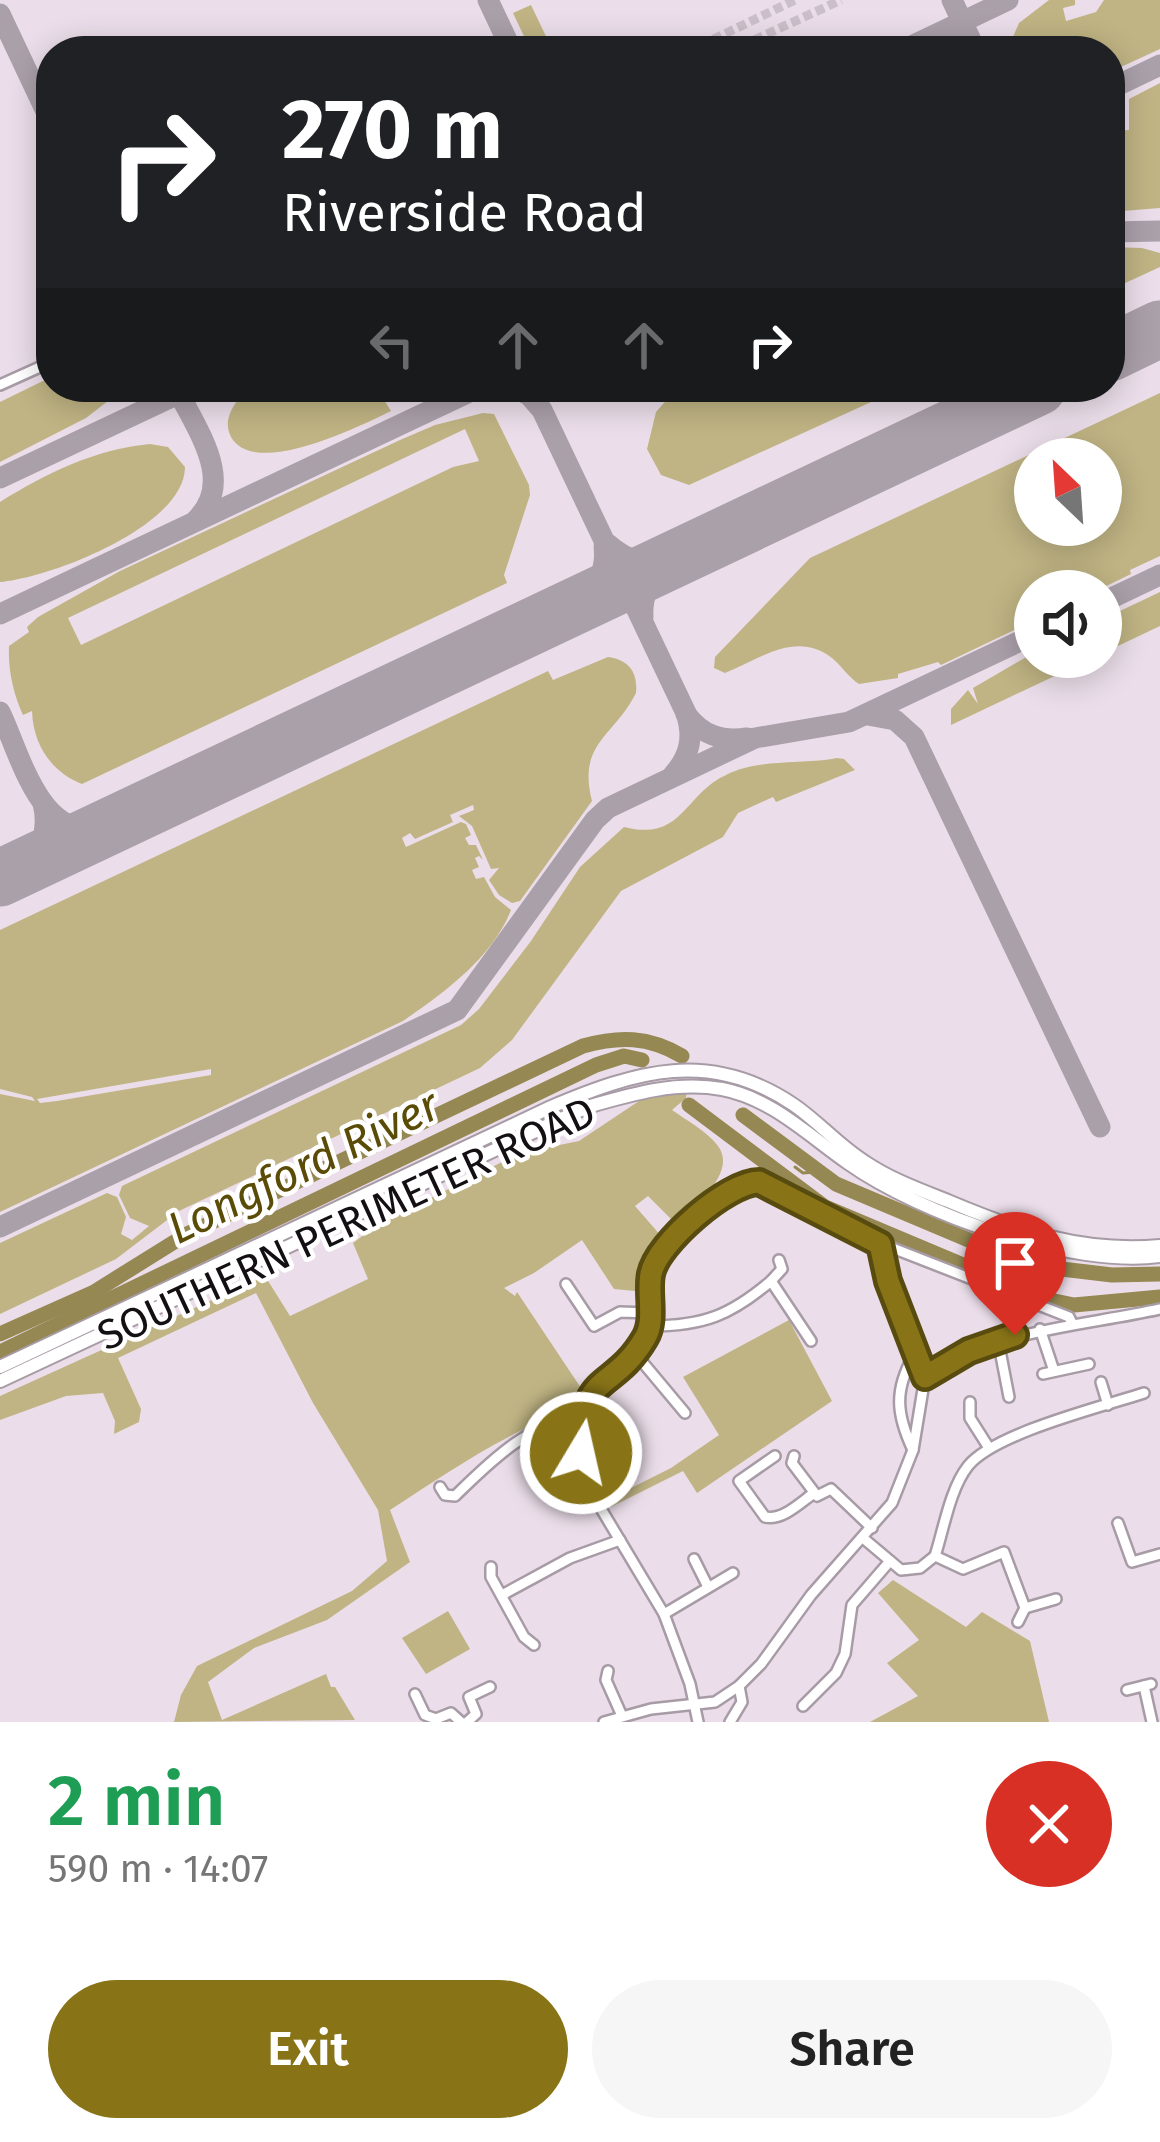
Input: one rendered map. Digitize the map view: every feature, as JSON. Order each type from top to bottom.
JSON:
[{"type":"street","points":[[0,385],[36,369]]},
{"type":"street","name":"SOUTHERN PERIMETER ROAD","points":[[0,1367],[551,1107],[621,1079],[672,1069],[704,1070],[755,1084],[793,1104],[875,1168],[1036,1236],[1079,1246],[1160,1246]]},
{"type":"street","name":"SOUTHERN PERIMETER ROAD","points":[[0,1381],[566,1116],[617,1098],[683,1085],[718,1088],[753,1099],[885,1186],[1031,1245],[1111,1257],[1160,1256]]},
{"type":"street","points":[[698,1722],[690,1684],[664,1614],[593,1495],[584,1469],[581,1421],[595,1388],[634,1352],[650,1319],[650,1276],[665,1247],[734,1186],[759,1182],[880,1244],[1069,1317],[1072,1323]]},
{"type":"street","points":[[604,1722],[715,1702],[739,1686],[892,1503],[913,1450],[925,1377],[888,1281],[880,1244]]},
{"type":"street","points":[[566,1284],[591,1329],[620,1312],[650,1319],[722,1316],[737,1310],[771,1281],[782,1269],[778,1260]]},
{"type":"street","points":[[771,1281],[811,1341]]},
{"type":"street","points":[[925,1377],[953,1358],[998,1340],[1160,1309]]},
{"type":"street","points":[[1040,1329],[1048,1372],[1089,1364]]},
{"type":"street","points":[[998,1340],[1010,1397]]},
{"type":"street","points":[[634,1352],[685,1413]]},
{"type":"street","points":[[913,1450],[897,1405],[901,1381],[914,1354]]},
{"type":"street","points":[[1101,1382],[1108,1405]]},
{"type":"street","points":[[863,1538],[896,1568],[910,1571],[935,1556],[966,1468],[989,1448],[1144,1393]]},
{"type":"street","points":[[970,1402],[970,1418],[989,1448]]},
{"type":"street","points":[[440,1487],[446,1495],[455,1496],[524,1438],[554,1424],[581,1421]]},
{"type":"street","points":[[775,1456],[739,1480],[765,1516],[772,1519],[831,1489],[872,1528]]},
{"type":"street","points":[[794,1456],[792,1463],[816,1495]]},
{"type":"street","points":[[1118,1523],[1132,1562],[1160,1554]]},
{"type":"street","points":[[502,1595],[570,1558],[620,1540]]},
{"type":"street","points":[[935,1556],[963,1569],[1004,1552],[1025,1608]]},
{"type":"street","points":[[694,1559],[707,1585]]},
{"type":"street","points":[[803,1706],[836,1673],[845,1654],[852,1605],[890,1561]]},
{"type":"street","points":[[491,1567],[491,1577],[524,1637],[534,1645]]},
{"type":"street","points":[[664,1614],[733,1573]]},
{"type":"street","points":[[1018,1622],[1025,1608],[1055,1599]]},
{"type":"street","points":[[608,1671],[606,1680],[622,1716]]},
{"type":"street","points":[[1127,1690],[1148,1685],[1152,1722]]},
{"type":"street","points":[[730,1722],[742,1702],[739,1686]]},
{"type":"street","points":[[415,1694],[425,1715],[436,1719],[452,1713],[464,1722],[476,1714],[470,1697],[490,1687]]},
{"type":"shaded area","points":[[1049,0],[1075,0],[1075,5],[1063,8],[1066,21],[1096,12],[1104,0],[1160,0],[1160,49],[1125,65],[1125,36],[1013,36],[1019,23]]},
{"type":"shaded area","points":[[531,5],[546,36],[524,36],[513,13]]},
{"type":"shaded area","points":[[1160,83],[1160,208],[1125,211],[1129,99]]},
{"type":"shaded area","points":[[1125,247],[1160,253],[1160,267],[1125,283]]},
{"type":"shaded area","points":[[36,384],[36,402],[107,402],[86,418],[0,462],[0,402]]},
{"type":"shaded area","points":[[1160,393],[1160,556],[1130,570],[1131,574],[1122,578],[1122,570],[1014,570],[1014,630],[941,665],[898,674],[898,678],[859,684],[832,658],[805,647],[778,650],[725,673],[714,668],[715,657],[810,558],[1014,462],[1014,546],[1122,546],[1122,438],[1065,438]]},
{"type":"shaded area","points":[[237,402],[385,402],[391,411],[308,445],[262,453],[243,449],[231,437]]},
{"type":"shaded area","points":[[665,402],[871,402],[689,485],[661,475],[647,449],[656,412]]},
{"type":"shaded area","points":[[494,414],[529,485],[530,495],[504,575],[507,583],[82,784],[53,764],[40,745],[32,711],[23,715],[9,664],[9,646],[29,632],[27,627],[38,617],[120,571],[435,425]],"holes":[[[465,429],[479,461],[453,467],[81,645],[68,618]]]},
{"type":"shaded area","points":[[150,444],[168,447],[185,467],[179,489],[163,509],[140,528],[81,559],[0,582],[0,502],[72,464]]},
{"type":"shaded area","points":[[1160,592],[1160,626],[1122,644],[1122,610]]},
{"type":"shaded area","points":[[608,657],[631,668],[636,693],[594,753],[589,766],[592,801],[520,901],[512,903],[499,895],[489,880],[499,868],[491,869],[472,826],[459,816],[474,810],[473,805],[450,815],[453,822],[415,839],[410,833],[402,838],[406,847],[461,822],[466,824],[471,835],[465,838],[469,845],[476,845],[483,860],[475,858],[476,879],[484,877],[495,897],[511,910],[492,943],[466,973],[403,1021],[0,1212],[0,1094],[35,1101],[0,1089],[0,930],[548,671],[553,680]],"holes":[[[211,1069],[211,1075],[57,1101],[40,1103],[37,1099]]]},
{"type":"shaded area","points":[[1014,664],[1014,678],[1051,678],[951,725],[951,709],[968,690],[978,704],[973,688]]},
{"type":"shaded area","points":[[837,758],[855,770],[738,813],[723,837],[621,891],[512,1040],[480,1068],[179,1211],[116,1259],[0,1314],[0,1243],[107,1193],[117,1197],[126,1217],[121,1234],[132,1240],[149,1226],[130,1218],[119,1195],[122,1186],[461,1025],[531,941],[580,867],[624,827],[659,828],[712,783],[739,770]]},
{"type":"shaded area","points":[[687,1091],[672,1110],[714,1141],[723,1156],[722,1167],[711,1189],[676,1224],[648,1196],[635,1206],[662,1237],[643,1264],[635,1291],[614,1289],[582,1240],[504,1288],[515,1296],[517,1292],[583,1391],[579,1407],[505,1439],[390,1510],[410,1562],[327,1620],[254,1648],[208,1682],[222,1720],[326,1674],[355,1720],[174,1722],[181,1695],[197,1666],[352,1591],[387,1561],[378,1510],[313,1403],[256,1293],[118,1358],[141,1409],[139,1422],[114,1434],[115,1421],[103,1393],[66,1396],[0,1420],[0,1396],[265,1276],[290,1316],[368,1279],[353,1243],[377,1225],[520,1153],[579,1141],[648,1095]]},
{"type":"shaded area","points":[[789,1320],[832,1401],[697,1493],[683,1471],[611,1507],[607,1500],[671,1468],[719,1435],[683,1377]]},
{"type":"shaded area","points":[[893,1580],[966,1627],[982,1612],[1030,1641],[1049,1722],[870,1722],[918,1696],[887,1663],[919,1640],[878,1593]]},
{"type":"shaded area","points":[[448,1611],[470,1649],[426,1674],[402,1638]]},
{"type":"waterway","points":[[0,1334],[94,1292],[187,1234],[583,1046],[633,1040],[682,1056]]},
{"type":"waterway","name":"Longford River","points":[[0,1352],[596,1065],[624,1056],[642,1060]]},
{"type":"waterway","name":"Longford River","points":[[689,1105],[825,1207],[989,1276],[1074,1305],[1160,1297]]},
{"type":"waterway","points":[[743,1115],[836,1184],[1002,1254],[1053,1268],[1112,1275],[1160,1274]]},
{"type":"waterway","points":[[795,1167],[803,1173],[815,1172]]},
{"type":"taxiway","points":[[488,0],[505,36]]},
{"type":"taxiway","points":[[952,0],[969,36]]},
{"type":"taxiway","points":[[932,36],[1008,0]]},
{"type":"taxiway","points":[[0,14],[36,90]]},
{"type":"taxiway","points":[[1125,82],[1160,65]]},
{"type":"taxiway","points":[[1125,232],[1160,231]]},
{"type":"taxiway","points":[[0,478],[161,402]]},
{"type":"taxiway","points":[[184,402],[213,472],[208,505],[196,520]]},
{"type":"taxiway","points":[[0,614],[448,402]]},
{"type":"taxiway","points":[[535,402],[686,713],[689,746],[673,775]]},
{"type":"taxiway","points":[[643,618],[654,578],[711,542]]},
{"type":"taxiway","points":[[608,544],[639,561],[673,558]]},
{"type":"taxiway","points":[[537,624],[593,587],[604,563],[604,546]]},
{"type":"taxiway","points":[[1122,593],[1160,575]]},
{"type":"taxiway","points":[[0,1227],[457,1010],[608,808],[755,738],[849,722],[1014,644]]},
{"type":"taxiway","points":[[0,712],[33,787],[58,818],[74,827],[93,829],[146,809]]},
{"type":"taxiway","points":[[686,714],[713,735],[747,738]]},
{"type":"taxiway","points":[[868,715],[895,720],[914,737],[1100,1127]]},
{"type":"taxiway","points":[[18,870],[42,841],[43,803]]},
{"type":"runway","points":[[1125,346],[1160,329]]},
{"type":"runway","points":[[0,878],[1006,402]]},
{"type":"tunnel","points":[[720,36],[795,0]]},
{"type":"tunnel","points":[[763,36],[841,0]]},
{"type":"route","points":[[581,1453],[581,1421],[588,1398],[649,1331],[653,1265],[665,1247],[737,1184],[759,1182],[880,1244],[888,1281],[925,1377],[953,1358],[1015,1335]]}]
